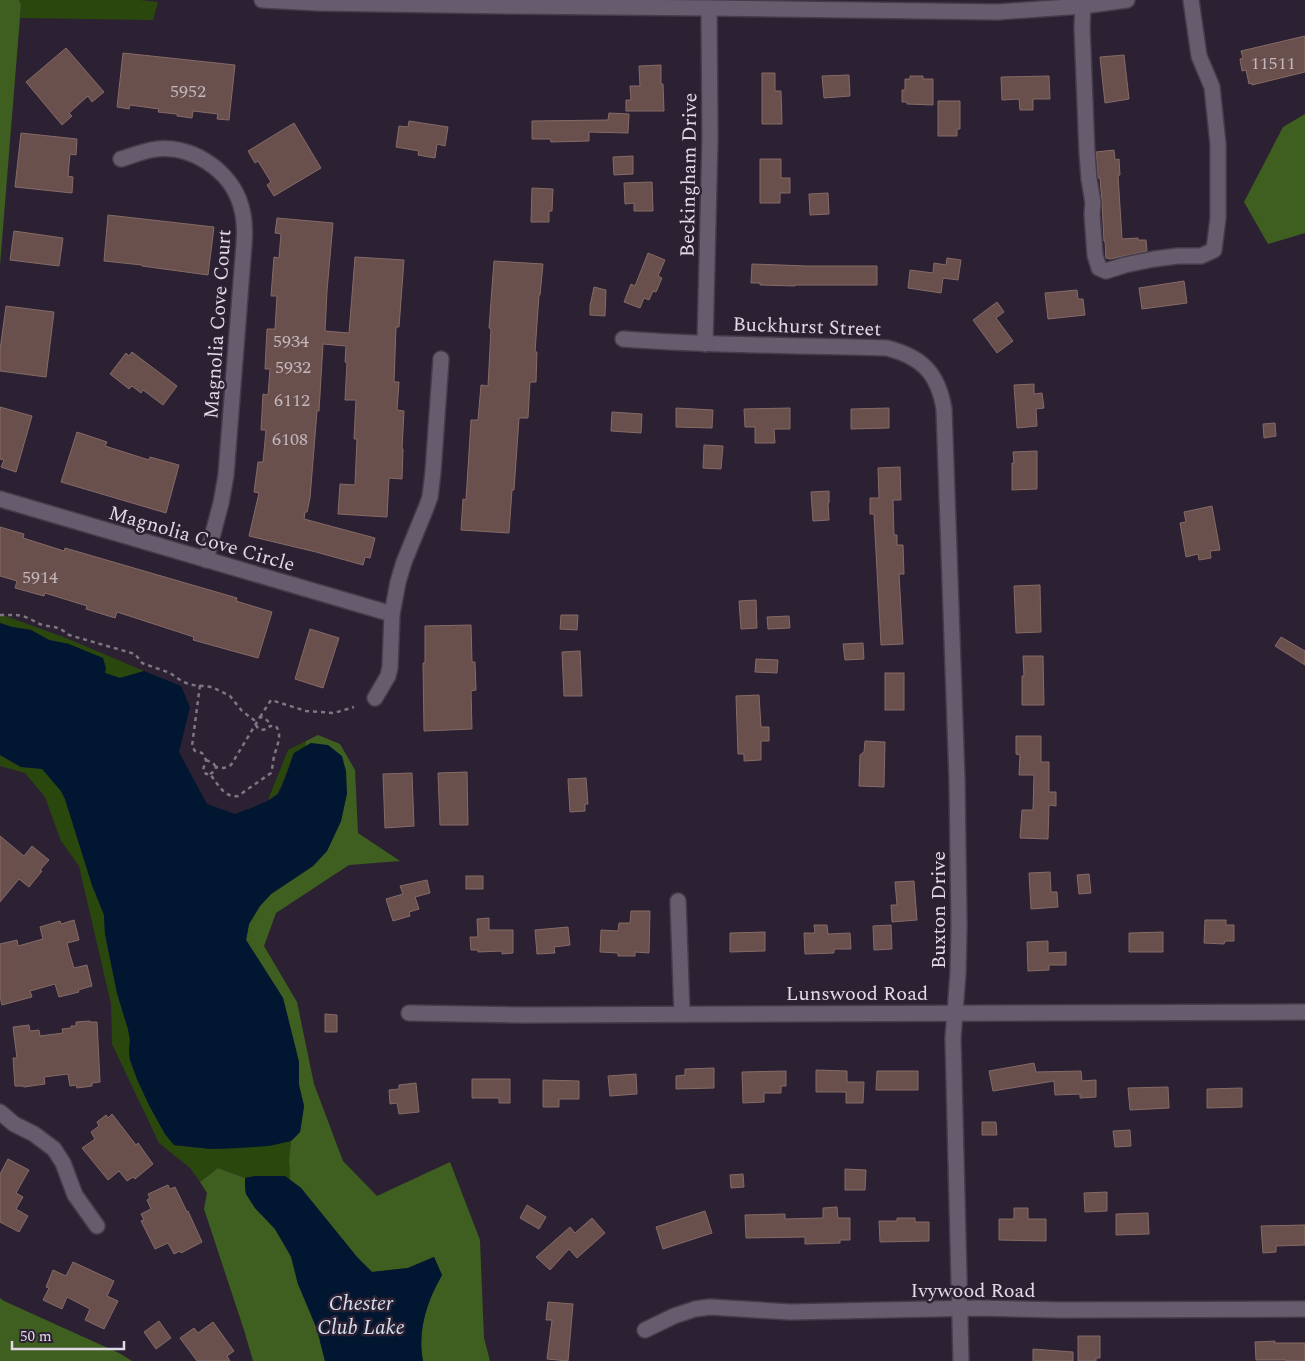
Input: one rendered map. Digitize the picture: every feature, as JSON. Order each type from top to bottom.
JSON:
[{"type":"street","points":[[262,0],[486,6],[998,12],[1083,6],[1127,0]]},
{"type":"street","points":[[1083,6],[1082,27],[1088,179],[1093,203],[1095,255],[1099,268],[1106,271],[1154,259],[1201,256],[1214,250],[1218,218],[1218,144],[1212,87],[1200,56],[1190,0]]},
{"type":"street","name":"Beckingham Drive","points":[[705,344],[710,138],[709,8]]},
{"type":"street","name":"Magnolia Cove Court","points":[[121,159],[151,150],[177,150],[192,154],[218,170],[229,182],[237,194],[244,217],[244,244],[226,475],[221,503],[206,560]]},
{"type":"street","name":"Buckhurst Street","points":[[623,339],[705,344],[887,348],[915,358],[928,371],[942,394],[950,572]]},
{"type":"street","points":[[375,698],[388,676],[390,667],[392,614],[398,582],[430,497],[441,358]]},
{"type":"street","name":"Magnolia Cove Circle","points":[[0,499],[392,614]]},
{"type":"street","name":"Buxton Drive","points":[[950,572],[957,780],[959,925],[953,1047],[961,1361]]},
{"type":"street","points":[[678,901],[682,1014]]},
{"type":"street","name":"Lunswood Road","points":[[409,1013],[522,1015],[1305,1012]]},
{"type":"street","points":[[0,1112],[14,1124],[34,1134],[54,1149],[63,1163],[75,1195],[98,1226]]},
{"type":"street","name":"Ivywood Road","points":[[645,1330],[674,1316],[695,1309],[710,1307],[790,1312],[960,1308],[1305,1310]]},
{"type":"path","points":[[0,616],[19,615],[27,617],[42,625],[54,626],[69,635],[135,654],[142,663],[170,673],[183,682],[212,686],[230,696],[242,711],[254,720],[257,727],[261,730],[267,729],[270,726],[276,726],[280,731],[271,773],[238,796],[231,797],[225,794],[210,774],[206,774],[203,770],[206,760]]},
{"type":"path","points":[[200,685],[192,746],[195,751],[202,753],[206,760],[213,763],[216,767],[224,768],[231,765],[271,700],[306,711],[334,713],[354,707]]},
{"type":"path","points":[[260,717],[269,722],[270,726]]},
{"type":"path","points":[[210,774],[215,771],[216,767]]},
{"type":"green space","points":[[0,0],[19,0],[21,5],[0,265]]},
{"type":"green space","points":[[19,0],[140,0],[158,2],[153,20],[20,18],[21,5]]},
{"type":"green space","points":[[1305,114],[1305,233],[1268,244],[1244,202],[1283,127]]},
{"type":"green space","points":[[0,614],[66,638],[144,671],[120,678],[105,673],[69,644],[49,640],[31,630],[0,623]]},
{"type":"green space","points":[[318,735],[340,744],[355,770],[358,833],[400,861],[349,865],[276,913],[264,946],[297,1002],[314,1084],[343,1161],[377,1196],[450,1162],[480,1240],[484,1338],[490,1361],[423,1361],[421,1350],[422,1327],[432,1295],[442,1275],[434,1257],[408,1268],[372,1272],[357,1257],[301,1188],[290,1180],[289,1160],[291,1141],[300,1132],[304,1106],[299,1085],[299,1062],[283,998],[246,940],[249,924],[260,906],[271,894],[313,866],[327,851],[341,821],[347,793],[311,743],[306,746],[306,741]]},
{"type":"green space","points":[[306,741],[306,746],[294,753],[277,794],[268,800],[288,750]]},
{"type":"green space","points":[[0,755],[21,767],[42,768],[61,791],[65,799],[92,885],[104,915],[105,934],[117,993],[130,1040],[130,1060],[149,1105],[165,1134],[174,1145],[203,1148],[262,1146],[291,1141],[289,1160],[290,1180],[285,1176],[245,1178],[218,1168],[200,1182],[190,1168],[159,1143],[112,1044],[111,1004],[79,866],[61,841],[45,797],[25,773],[0,766]]},
{"type":"green space","points":[[218,1168],[245,1178],[246,1194],[255,1208],[275,1229],[291,1257],[298,1284],[317,1329],[325,1361],[253,1361],[204,1209],[207,1193],[200,1182]]},
{"type":"green space","points":[[0,1298],[119,1353],[132,1361],[0,1361]]},
{"type":"water","points":[[0,623],[31,630],[49,640],[69,644],[103,658],[106,668],[105,673],[120,678],[144,671],[181,686],[190,707],[179,752],[207,804],[235,814],[270,800],[278,794],[294,753],[311,743],[328,745],[342,756],[346,771],[347,793],[341,821],[327,851],[313,866],[271,894],[260,906],[249,924],[246,940],[283,998],[299,1062],[299,1085],[304,1106],[300,1132],[291,1141],[269,1146],[211,1149],[174,1145],[165,1134],[149,1105],[130,1060],[130,1040],[117,993],[105,934],[104,915],[92,885],[65,799],[61,791],[42,769],[21,767],[0,755]]},
{"type":"water","name":"Chester Club Lake","points":[[285,1176],[301,1188],[357,1257],[372,1272],[408,1268],[434,1257],[442,1275],[432,1295],[422,1327],[421,1350],[423,1361],[325,1361],[317,1329],[298,1284],[291,1256],[275,1229],[255,1208],[246,1194],[245,1178]]},
{"type":"building","points":[[1305,36],[1305,72],[1252,85],[1252,83],[1249,84],[1246,70],[1242,71],[1240,59],[1243,58],[1241,51]]},
{"type":"building","points":[[66,48],[104,92],[92,102],[88,96],[69,113],[72,116],[62,125],[26,82]]},
{"type":"building","points":[[123,53],[235,65],[229,120],[217,119],[218,114],[193,111],[192,118],[158,112],[159,109],[130,105],[129,109],[117,107]]},
{"type":"building","points":[[1124,55],[1129,99],[1105,103],[1100,57]]},
{"type":"building","points":[[661,65],[664,111],[626,111],[626,100],[631,100],[630,86],[640,86],[639,66]]},
{"type":"building","points":[[762,73],[775,73],[775,91],[781,91],[782,124],[762,124]]},
{"type":"building","points":[[849,75],[850,96],[824,98],[822,76]]},
{"type":"building","points":[[910,76],[923,76],[923,79],[933,79],[933,105],[907,104],[907,102],[902,102],[902,90],[905,90],[905,79],[910,79]]},
{"type":"building","points":[[1049,76],[1050,99],[1033,99],[1033,110],[1020,110],[1019,99],[1002,100],[1001,77]]},
{"type":"building","points":[[938,101],[960,101],[960,129],[957,129],[957,136],[938,136]]},
{"type":"building","points":[[609,113],[629,114],[628,133],[589,132],[589,141],[551,142],[550,139],[532,139],[532,121],[608,120]]},
{"type":"building","points":[[409,121],[448,127],[445,146],[437,144],[435,158],[418,155],[419,151],[396,147],[399,126],[408,127]]},
{"type":"building","points":[[294,123],[321,168],[274,196],[267,185],[271,182],[258,161],[255,163],[248,151]]},
{"type":"building","points":[[21,133],[77,139],[76,155],[70,154],[68,176],[73,177],[72,193],[15,187]]},
{"type":"building","points":[[1114,150],[1115,160],[1119,159],[1120,175],[1118,175],[1122,239],[1138,238],[1138,240],[1146,240],[1147,251],[1110,259],[1106,258],[1100,178],[1098,178],[1096,152]]},
{"type":"building","points":[[633,156],[633,174],[614,175],[613,157]]},
{"type":"building","points":[[760,159],[781,159],[781,178],[790,178],[790,193],[780,193],[780,203],[760,203]]},
{"type":"building","points":[[652,182],[653,211],[634,211],[634,203],[625,204],[624,183]]},
{"type":"building","points":[[532,188],[553,189],[552,211],[549,211],[549,222],[531,222]]},
{"type":"building","points":[[828,193],[829,214],[810,215],[809,194]]},
{"type":"building","points":[[108,215],[214,227],[208,275],[104,261]]},
{"type":"building","points":[[277,218],[333,223],[325,331],[349,333],[355,257],[404,260],[399,327],[396,327],[394,382],[399,382],[397,410],[404,411],[402,479],[389,478],[387,517],[338,514],[340,484],[355,485],[357,439],[354,439],[356,400],[345,400],[346,346],[323,344],[319,411],[317,411],[310,498],[304,519],[375,538],[370,558],[365,557],[363,565],[249,536],[259,493],[254,492],[258,462],[263,462],[266,430],[261,430],[263,394],[268,395],[270,369],[265,369],[267,329],[275,329],[277,296],[271,296],[274,257],[279,258],[281,234],[275,233]]},
{"type":"building","points":[[14,231],[63,238],[59,266],[10,260]]},
{"type":"building","points":[[648,253],[665,260],[658,276],[662,278],[656,292],[653,291],[649,300],[644,298],[640,308],[624,302],[631,284],[635,286]]},
{"type":"building","points":[[947,258],[961,260],[958,280],[943,278],[941,293],[908,288],[910,270],[933,273],[934,263],[946,265]]},
{"type":"building","points":[[494,261],[543,264],[535,352],[537,352],[536,382],[530,382],[528,418],[519,418],[509,533],[461,530],[463,499],[466,500],[471,420],[478,420],[481,385],[488,386],[491,329],[489,328]]},
{"type":"building","points":[[752,264],[877,266],[877,285],[760,285],[760,283],[751,283]]},
{"type":"building","points":[[1184,281],[1187,303],[1142,309],[1139,288]]},
{"type":"building","points":[[594,287],[606,290],[605,316],[590,315]]},
{"type":"building","points":[[1077,290],[1078,299],[1083,299],[1085,315],[1048,319],[1045,293]]},
{"type":"building","points":[[997,302],[1004,312],[996,318],[1013,341],[997,353],[973,320]]},
{"type":"building","points":[[6,306],[54,312],[46,377],[0,371],[0,350]]},
{"type":"building","points":[[132,352],[177,386],[163,405],[143,390],[141,393],[132,386],[129,389],[110,374],[126,353],[129,356]]},
{"type":"building","points":[[1034,384],[1034,394],[1042,393],[1044,408],[1036,409],[1037,426],[1017,428],[1014,385]]},
{"type":"building","points":[[0,407],[32,416],[16,472],[1,467],[4,460],[0,459]]},
{"type":"building","points":[[676,408],[713,410],[712,428],[676,427]]},
{"type":"building","points":[[790,408],[790,429],[774,429],[775,443],[755,443],[755,427],[745,427],[744,409]]},
{"type":"building","points":[[889,408],[889,428],[851,429],[851,409]]},
{"type":"building","points":[[612,412],[642,414],[641,433],[611,431]]},
{"type":"building","points":[[1275,423],[1276,436],[1264,438],[1263,424]]},
{"type":"building","points":[[77,432],[107,442],[105,446],[149,460],[150,457],[179,465],[166,513],[61,482]]},
{"type":"building","points":[[704,445],[723,446],[721,469],[703,468]]},
{"type":"building","points":[[1037,451],[1037,489],[1012,490],[1013,452]]},
{"type":"building","points":[[900,467],[901,500],[893,500],[894,535],[897,535],[897,545],[903,545],[904,574],[899,574],[903,644],[881,645],[874,514],[870,514],[870,498],[879,498],[878,468]]},
{"type":"building","points":[[829,491],[829,520],[813,521],[811,492]]},
{"type":"building","points":[[1212,506],[1220,550],[1210,551],[1211,558],[1199,560],[1198,554],[1186,557],[1180,523],[1186,522],[1184,512]]},
{"type":"building","points":[[0,527],[24,534],[23,538],[64,551],[65,548],[237,598],[236,601],[272,612],[258,658],[193,640],[194,637],[117,612],[115,618],[86,609],[87,606],[45,593],[44,596],[15,588],[17,581],[0,576]]},
{"type":"building","points":[[1040,585],[1041,632],[1016,633],[1014,586]]},
{"type":"building","points":[[756,600],[757,628],[741,629],[739,601]]},
{"type":"building","points":[[561,615],[578,615],[577,630],[560,629]]},
{"type":"building","points":[[789,616],[790,628],[768,629],[767,617]]},
{"type":"building","points":[[471,625],[472,662],[475,662],[476,690],[471,691],[472,729],[424,731],[423,663],[425,663],[425,626]]},
{"type":"building","points":[[310,629],[339,638],[323,688],[295,679]]},
{"type":"building","points":[[1281,637],[1305,651],[1305,665],[1275,646]]},
{"type":"building","points":[[863,643],[864,659],[845,660],[843,644]]},
{"type":"building","points":[[580,651],[582,696],[564,696],[562,652]]},
{"type":"building","points":[[1023,656],[1043,656],[1044,705],[1022,705]]},
{"type":"building","points":[[756,659],[778,660],[777,673],[755,672]]},
{"type":"building","points":[[885,673],[904,673],[904,710],[885,710]]},
{"type":"building","points":[[759,695],[761,727],[769,727],[769,741],[761,741],[761,760],[744,761],[744,754],[738,754],[736,696]]},
{"type":"building","points":[[1016,736],[1041,736],[1041,762],[1049,762],[1049,792],[1056,792],[1056,806],[1049,805],[1048,839],[1020,838],[1022,810],[1033,810],[1034,775],[1019,775],[1020,755],[1016,754]]},
{"type":"building","points":[[865,741],[885,742],[884,787],[859,786],[860,755],[864,752]]},
{"type":"building","points":[[467,772],[468,825],[440,825],[438,773]]},
{"type":"building","points":[[412,773],[414,826],[385,828],[383,774]]},
{"type":"building","points":[[586,778],[588,804],[585,804],[585,811],[570,812],[568,779]]},
{"type":"building","points":[[0,836],[24,856],[32,846],[49,860],[29,887],[19,879],[0,902]]},
{"type":"building","points":[[1050,872],[1051,892],[1057,892],[1058,907],[1031,909],[1029,873]]},
{"type":"building","points":[[1089,874],[1091,893],[1079,894],[1077,875]]},
{"type":"building","points":[[466,876],[483,876],[483,889],[466,889]]},
{"type":"building","points":[[427,880],[430,893],[415,897],[419,909],[409,912],[410,916],[393,921],[386,899],[403,894],[400,886]]},
{"type":"building","points":[[914,881],[917,920],[892,922],[891,905],[897,905],[895,882]]},
{"type":"building","points":[[631,911],[650,911],[649,953],[635,952],[635,956],[618,956],[618,953],[600,952],[601,930],[618,931],[619,923],[630,923]]},
{"type":"building","points":[[489,918],[489,930],[513,930],[513,953],[502,954],[502,951],[478,952],[478,950],[471,950],[470,937],[478,937],[477,919]]},
{"type":"building","points":[[74,920],[79,940],[67,943],[70,955],[74,968],[87,965],[92,986],[78,990],[79,992],[59,997],[55,984],[30,991],[32,997],[2,1005],[0,997],[0,944],[17,940],[18,946],[43,939],[40,927],[60,921],[61,924]]},
{"type":"building","points":[[1205,920],[1226,920],[1226,925],[1234,925],[1234,941],[1225,941],[1224,944],[1204,943]]},
{"type":"building","points":[[814,925],[827,925],[828,934],[850,933],[851,949],[834,949],[834,953],[805,954],[804,933],[815,933]]},
{"type":"building","points":[[891,925],[892,949],[874,950],[873,926]]},
{"type":"building","points":[[568,927],[570,945],[554,947],[555,953],[537,954],[535,930]]},
{"type":"building","points":[[765,932],[765,951],[730,952],[730,933]]},
{"type":"building","points":[[1163,932],[1163,952],[1129,952],[1129,933]]},
{"type":"building","points":[[1048,941],[1048,953],[1066,952],[1066,965],[1049,965],[1049,970],[1028,971],[1027,942]]},
{"type":"building","points":[[325,1014],[337,1015],[337,1032],[325,1032]]},
{"type":"building","points":[[76,1022],[97,1022],[100,1082],[92,1083],[92,1086],[77,1088],[76,1085],[70,1086],[68,1074],[44,1077],[45,1084],[24,1087],[15,1086],[13,1058],[17,1058],[13,1027],[29,1025],[30,1031],[39,1030],[40,1036],[63,1033],[62,1029],[76,1026]]},
{"type":"building","points":[[1034,1063],[1036,1072],[1081,1071],[1082,1081],[1096,1080],[1096,1097],[1080,1098],[1080,1094],[1055,1095],[1054,1081],[993,1091],[989,1071]]},
{"type":"building","points":[[714,1068],[714,1088],[676,1089],[676,1076],[685,1075],[685,1069]]},
{"type":"building","points":[[816,1070],[847,1071],[847,1082],[864,1082],[863,1103],[846,1103],[846,1092],[816,1092]]},
{"type":"building","points":[[786,1071],[786,1086],[781,1086],[781,1093],[764,1093],[764,1102],[743,1103],[742,1072]]},
{"type":"building","points":[[877,1071],[918,1071],[918,1090],[876,1090]]},
{"type":"building","points":[[636,1074],[637,1094],[610,1096],[608,1076]]},
{"type":"building","points":[[472,1079],[510,1079],[510,1103],[499,1103],[499,1098],[472,1098]]},
{"type":"building","points":[[543,1080],[579,1081],[579,1099],[559,1099],[559,1107],[543,1107]]},
{"type":"building","points":[[416,1083],[419,1112],[399,1114],[397,1103],[390,1104],[389,1090],[399,1089],[399,1085]]},
{"type":"building","points":[[1168,1087],[1169,1108],[1130,1110],[1128,1088]]},
{"type":"building","points":[[1242,1088],[1242,1107],[1207,1108],[1207,1089]]},
{"type":"building","points":[[112,1114],[136,1145],[138,1143],[153,1164],[135,1179],[133,1177],[127,1181],[119,1171],[108,1180],[82,1148],[95,1139],[91,1132],[99,1126],[97,1122],[106,1115],[108,1118]]},
{"type":"building","points":[[982,1122],[996,1122],[997,1135],[982,1135]]},
{"type":"building","points":[[1130,1130],[1131,1146],[1115,1147],[1113,1131]]},
{"type":"building","points":[[8,1159],[29,1170],[16,1193],[23,1197],[16,1209],[28,1216],[19,1232],[0,1222],[0,1174]]},
{"type":"building","points":[[845,1169],[866,1170],[865,1190],[845,1190]]},
{"type":"building","points":[[743,1174],[744,1187],[731,1188],[730,1175]]},
{"type":"building","points":[[168,1185],[170,1189],[175,1187],[202,1242],[181,1253],[180,1251],[174,1254],[168,1243],[155,1249],[141,1221],[144,1220],[141,1214],[151,1209],[147,1200],[150,1198],[148,1194]]},
{"type":"building","points":[[1107,1192],[1107,1211],[1085,1212],[1084,1193]]},
{"type":"building","points":[[527,1205],[546,1217],[539,1229],[520,1218]]},
{"type":"building","points":[[837,1207],[838,1218],[850,1218],[850,1240],[840,1240],[840,1243],[805,1244],[805,1237],[746,1238],[745,1215],[785,1214],[785,1219],[823,1218],[823,1208]]},
{"type":"building","points":[[1014,1208],[1028,1208],[1028,1219],[1046,1219],[1046,1241],[999,1240],[999,1219],[1014,1219]]},
{"type":"building","points":[[705,1211],[712,1233],[663,1249],[656,1227]]},
{"type":"building","points":[[1148,1213],[1149,1234],[1116,1235],[1116,1214]]},
{"type":"building","points":[[592,1218],[605,1233],[577,1258],[569,1249],[550,1270],[536,1257],[570,1227],[575,1233]]},
{"type":"building","points":[[897,1218],[915,1218],[915,1222],[929,1222],[929,1241],[880,1242],[879,1221],[897,1221]]},
{"type":"building","points":[[1305,1225],[1305,1245],[1276,1246],[1276,1252],[1263,1253],[1261,1226]]},
{"type":"building","points":[[73,1262],[114,1281],[107,1296],[118,1301],[104,1329],[85,1320],[90,1309],[67,1297],[62,1309],[43,1300],[49,1288],[46,1287],[53,1270],[66,1276]]},
{"type":"building","points":[[548,1302],[573,1304],[568,1361],[547,1359],[552,1320],[546,1320]]},
{"type":"building","points":[[159,1321],[171,1338],[156,1349],[144,1332]]},
{"type":"building","points":[[213,1322],[234,1351],[227,1356],[230,1361],[197,1361],[180,1338],[194,1328],[198,1333]]},
{"type":"building","points":[[1078,1336],[1100,1336],[1100,1358],[1096,1358],[1096,1361],[1078,1361]]},
{"type":"building","points":[[1275,1341],[1274,1343],[1305,1343],[1305,1361],[1256,1360],[1255,1342]]},
{"type":"building","points":[[1033,1349],[1073,1352],[1073,1361],[1033,1361]]}]
